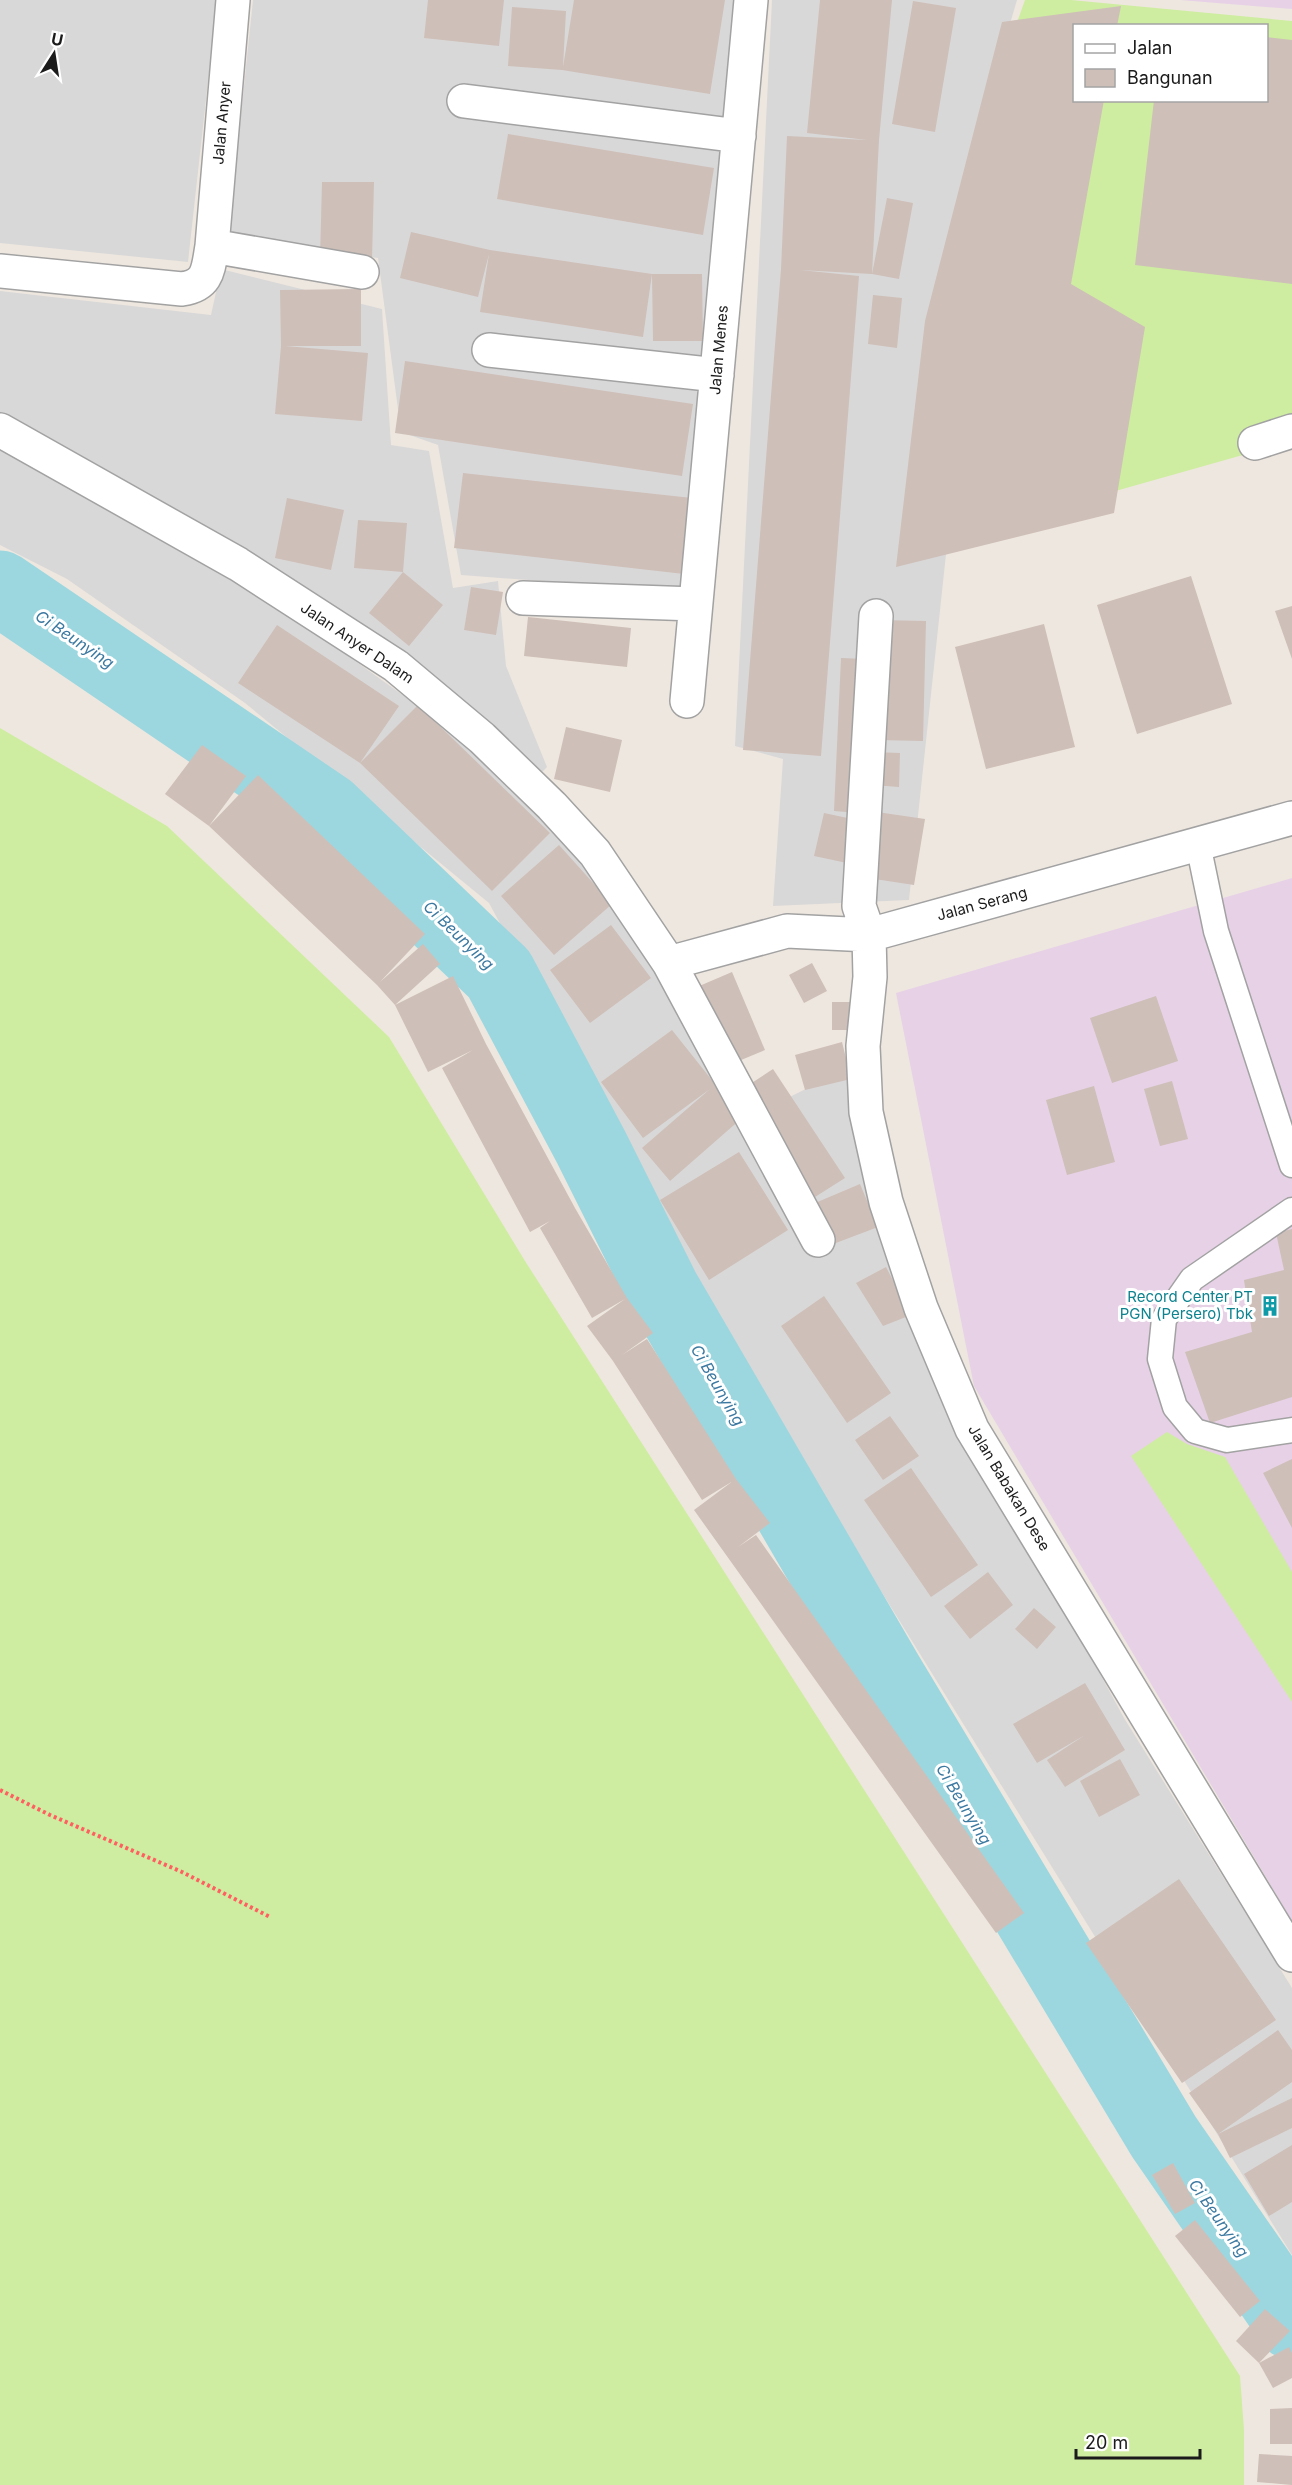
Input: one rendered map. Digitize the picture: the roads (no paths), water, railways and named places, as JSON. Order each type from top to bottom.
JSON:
[{"type":"street","name":"Jalan Anyer","points":[[0,272],[182,289],[193,287],[201,282],[207,273],[212,246],[233,0]]},
{"type":"street","name":"Jalan Menes","points":[[687,701],[751,0]]},
{"type":"street","points":[[464,101],[739,136]]},
{"type":"street","points":[[212,246],[362,272]]},
{"type":"street","points":[[489,350],[717,375]]},
{"type":"street","name":"Jalan Anyer Dalam","points":[[0,430],[238,564],[396,666],[482,738],[559,813],[595,853],[669,963],[819,1240]]},
{"type":"street","points":[[1255,443],[1292,431]]},
{"type":"street","points":[[523,598],[695,603]]},
{"type":"street","name":"Jalan Babakan Dese","points":[[876,616],[859,906],[869,935],[870,977],[863,1046],[866,1112],[886,1202],[921,1308],[967,1418],[1292,1955]]},
{"type":"street","name":"Jalan Serang","points":[[669,963],[787,931],[869,935],[1292,818]]},
{"type":"lane","points":[[1198,844],[1216,931],[1292,1165]]},
{"type":"lane","points":[[1292,1210],[1192,1279],[1164,1319],[1160,1359],[1175,1407],[1195,1431],[1227,1440],[1292,1430]]},
{"type":"waterway","name":"Ci Beunying","points":[[0,588],[327,810],[499,974],[591,1147],[662,1289],[886,1674],[1164,2137],[1292,2322]]},
{"type":"place","name":"Record Center PT PGN (Persero) Tbk","points":[[1270,1306]]}]
